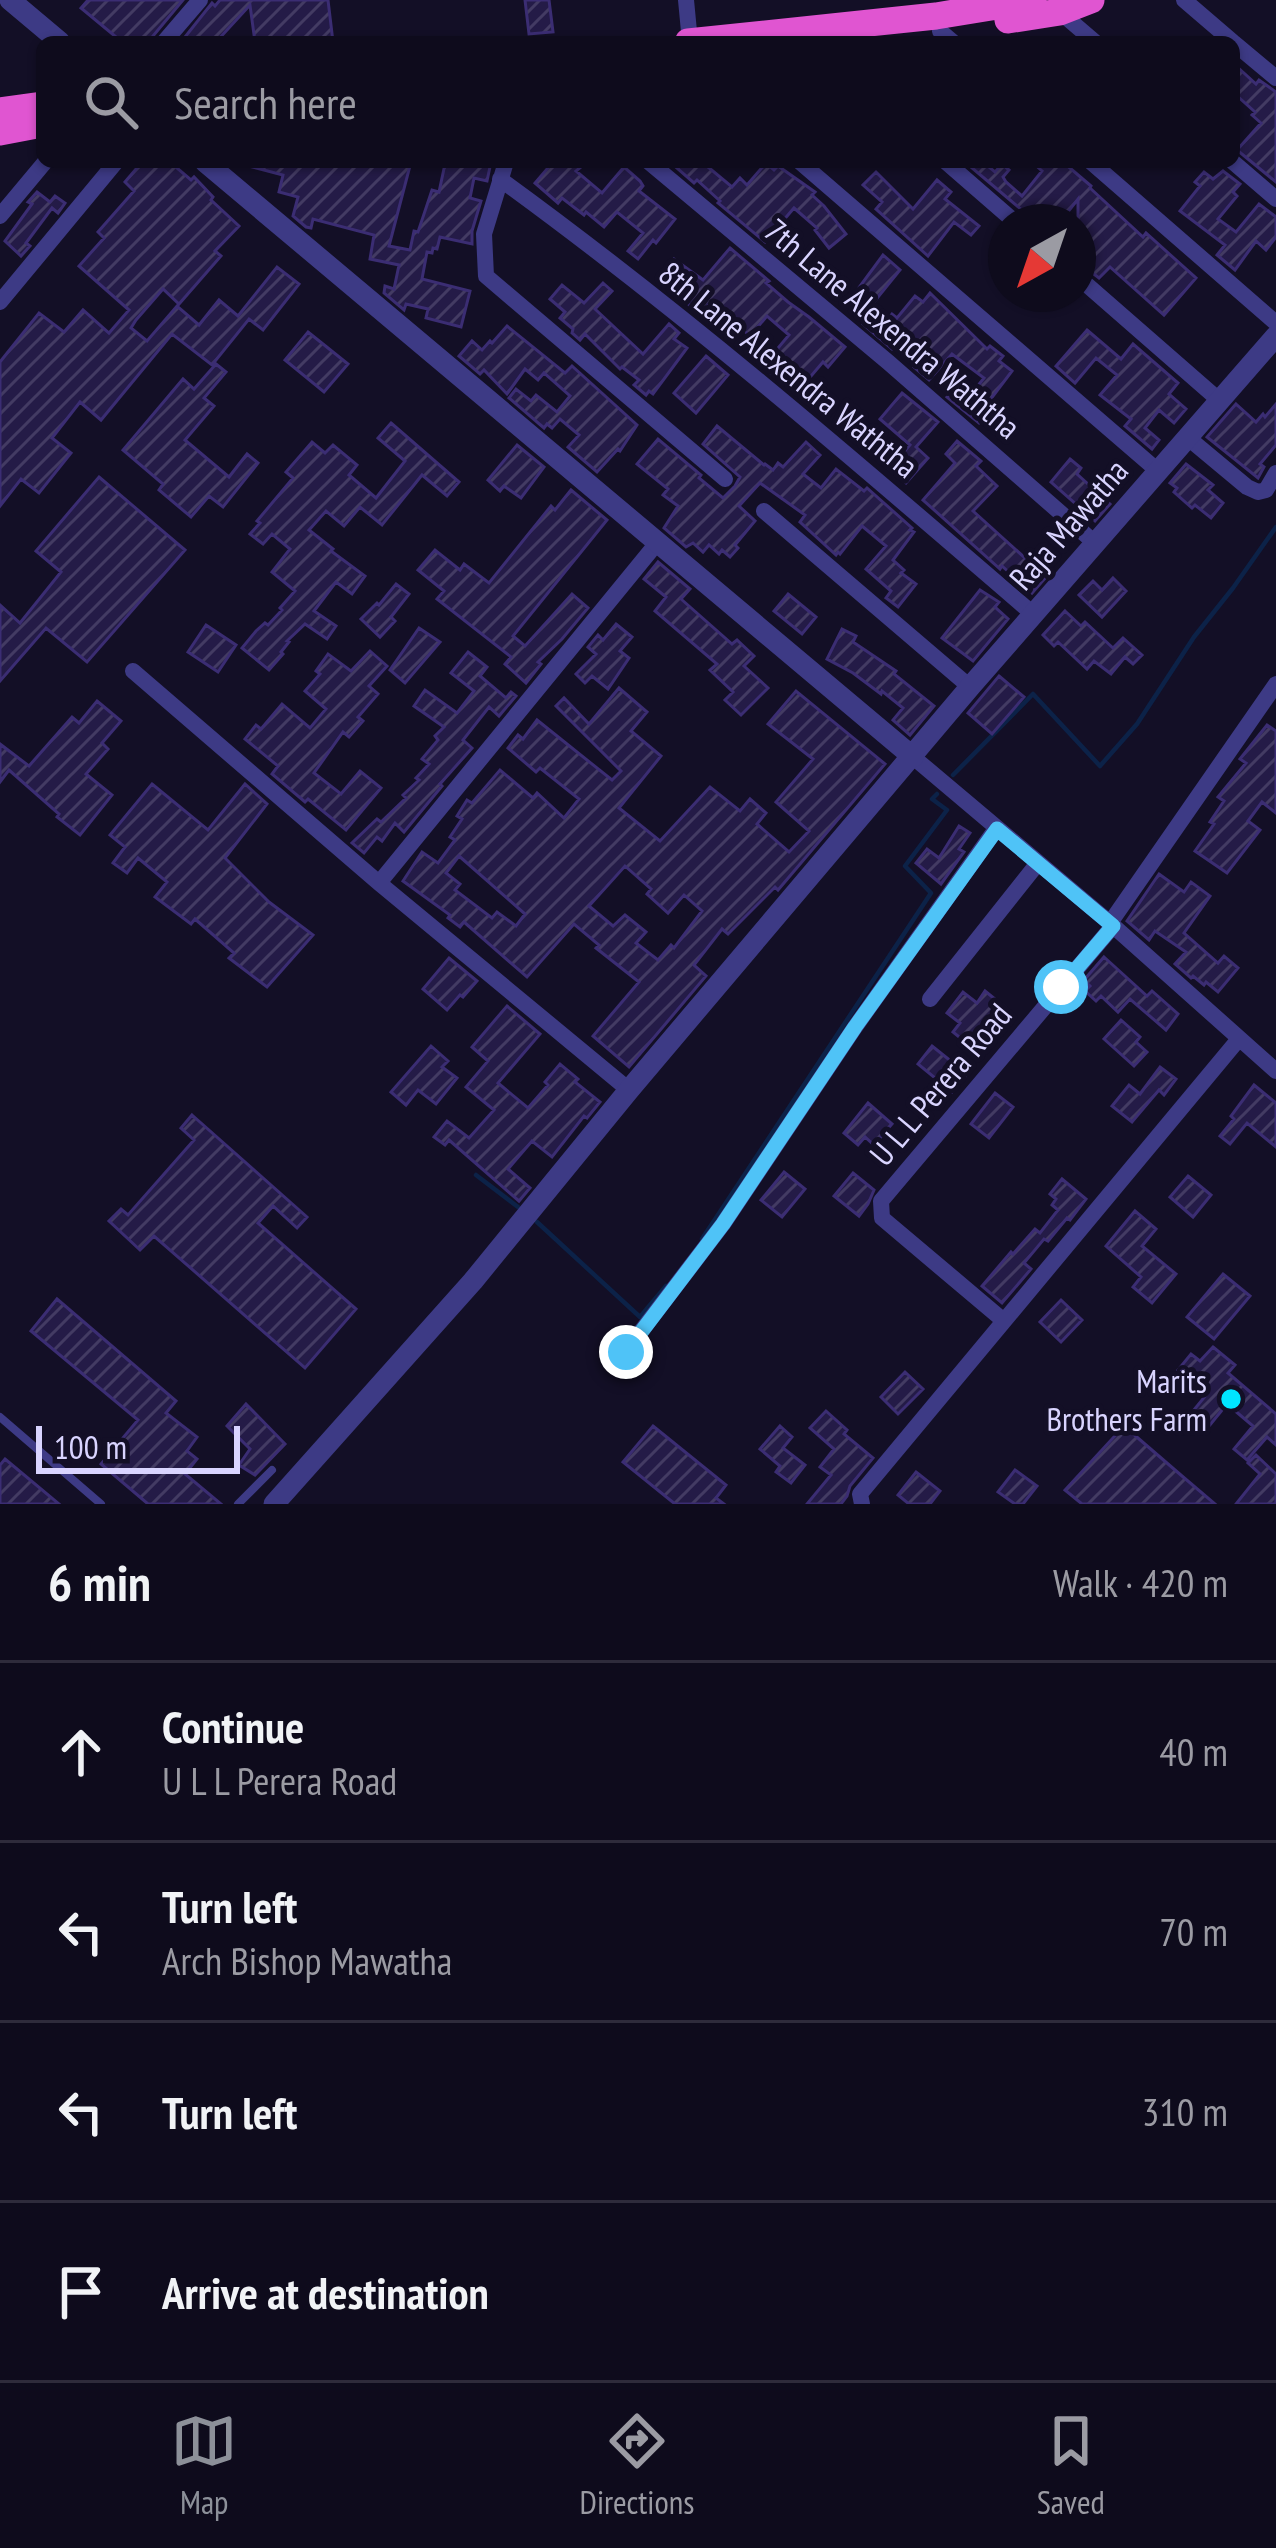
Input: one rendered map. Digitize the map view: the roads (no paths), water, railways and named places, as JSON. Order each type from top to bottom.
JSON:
[{"type":"highway","points":[[807,36],[1033,0]]},
{"type":"highway","points":[[947,36],[1060,12],[1091,0]]},
{"type":"highway","points":[[0,110],[36,106]]},
{"type":"highway","points":[[0,132],[36,125]]},
{"type":"street","points":[[10,0],[53,36]]},
{"type":"street","points":[[169,36],[200,0]]},
{"type":"street","points":[[686,0],[689,36]]},
{"type":"street","points":[[1184,0],[1227,36]]},
{"type":"street","points":[[1060,12],[1088,36]]},
{"type":"street","points":[[1240,47],[1276,78]]},
{"type":"street","points":[[0,216],[40,168]]},
{"type":"street","points":[[0,302],[111,168]]},
{"type":"street","points":[[212,168],[1274,1066]]},
{"type":"street","name":"7th Lane Alexendra Waththa","points":[[656,168],[1095,544]]},
{"type":"street","points":[[807,168],[1158,471]]},
{"type":"street","points":[[953,168],[994,204]]},
{"type":"street","points":[[1098,168],[1276,323]]},
{"type":"street","points":[[1240,168],[1276,199]]},
{"type":"street","points":[[503,171],[484,234],[486,276],[725,478]]},
{"type":"street","name":"8th Lane Alexendra Waththa","points":[[503,171],[1033,614]]},
{"type":"street","points":[[1096,293],[1220,401]]},
{"type":"street","name":"Raja Mawatha","points":[[274,1504],[473,1281],[970,687],[1276,337]]},
{"type":"street","points":[[1187,437],[1247,487],[1266,490],[1276,472]]},
{"type":"street","points":[[764,511],[970,687]]},
{"type":"street","points":[[379,883],[657,543]]},
{"type":"street","points":[[133,671],[629,1090]]},
{"type":"street","name":"U L L Perera Road","points":[[1004,1322],[882,1218],[881,1201],[1111,925],[1276,684]]},
{"type":"street","points":[[626,1352],[723,1224],[855,1027],[997,829]]},
{"type":"street","points":[[930,999],[1038,863]]},
{"type":"street","points":[[860,1503],[860,1494],[1238,1040]]},
{"type":"lane","points":[[0,1417],[100,1504]]},
{"type":"lane","points":[[238,1504],[272,1470]]},
{"type":"waterway","points":[[953,775],[1033,694],[1100,766],[1137,724],[1276,527]]},
{"type":"waterway","points":[[702,1239],[931,893],[905,866],[947,810],[932,799],[937,794]]},
{"type":"waterway","points":[[476,1175],[518,1207]]},
{"type":"waterway","points":[[537,1222],[640,1317],[666,1286]]},
{"type":"place","name":"Marits Brothers Farm","points":[[1231,1399]]}]
